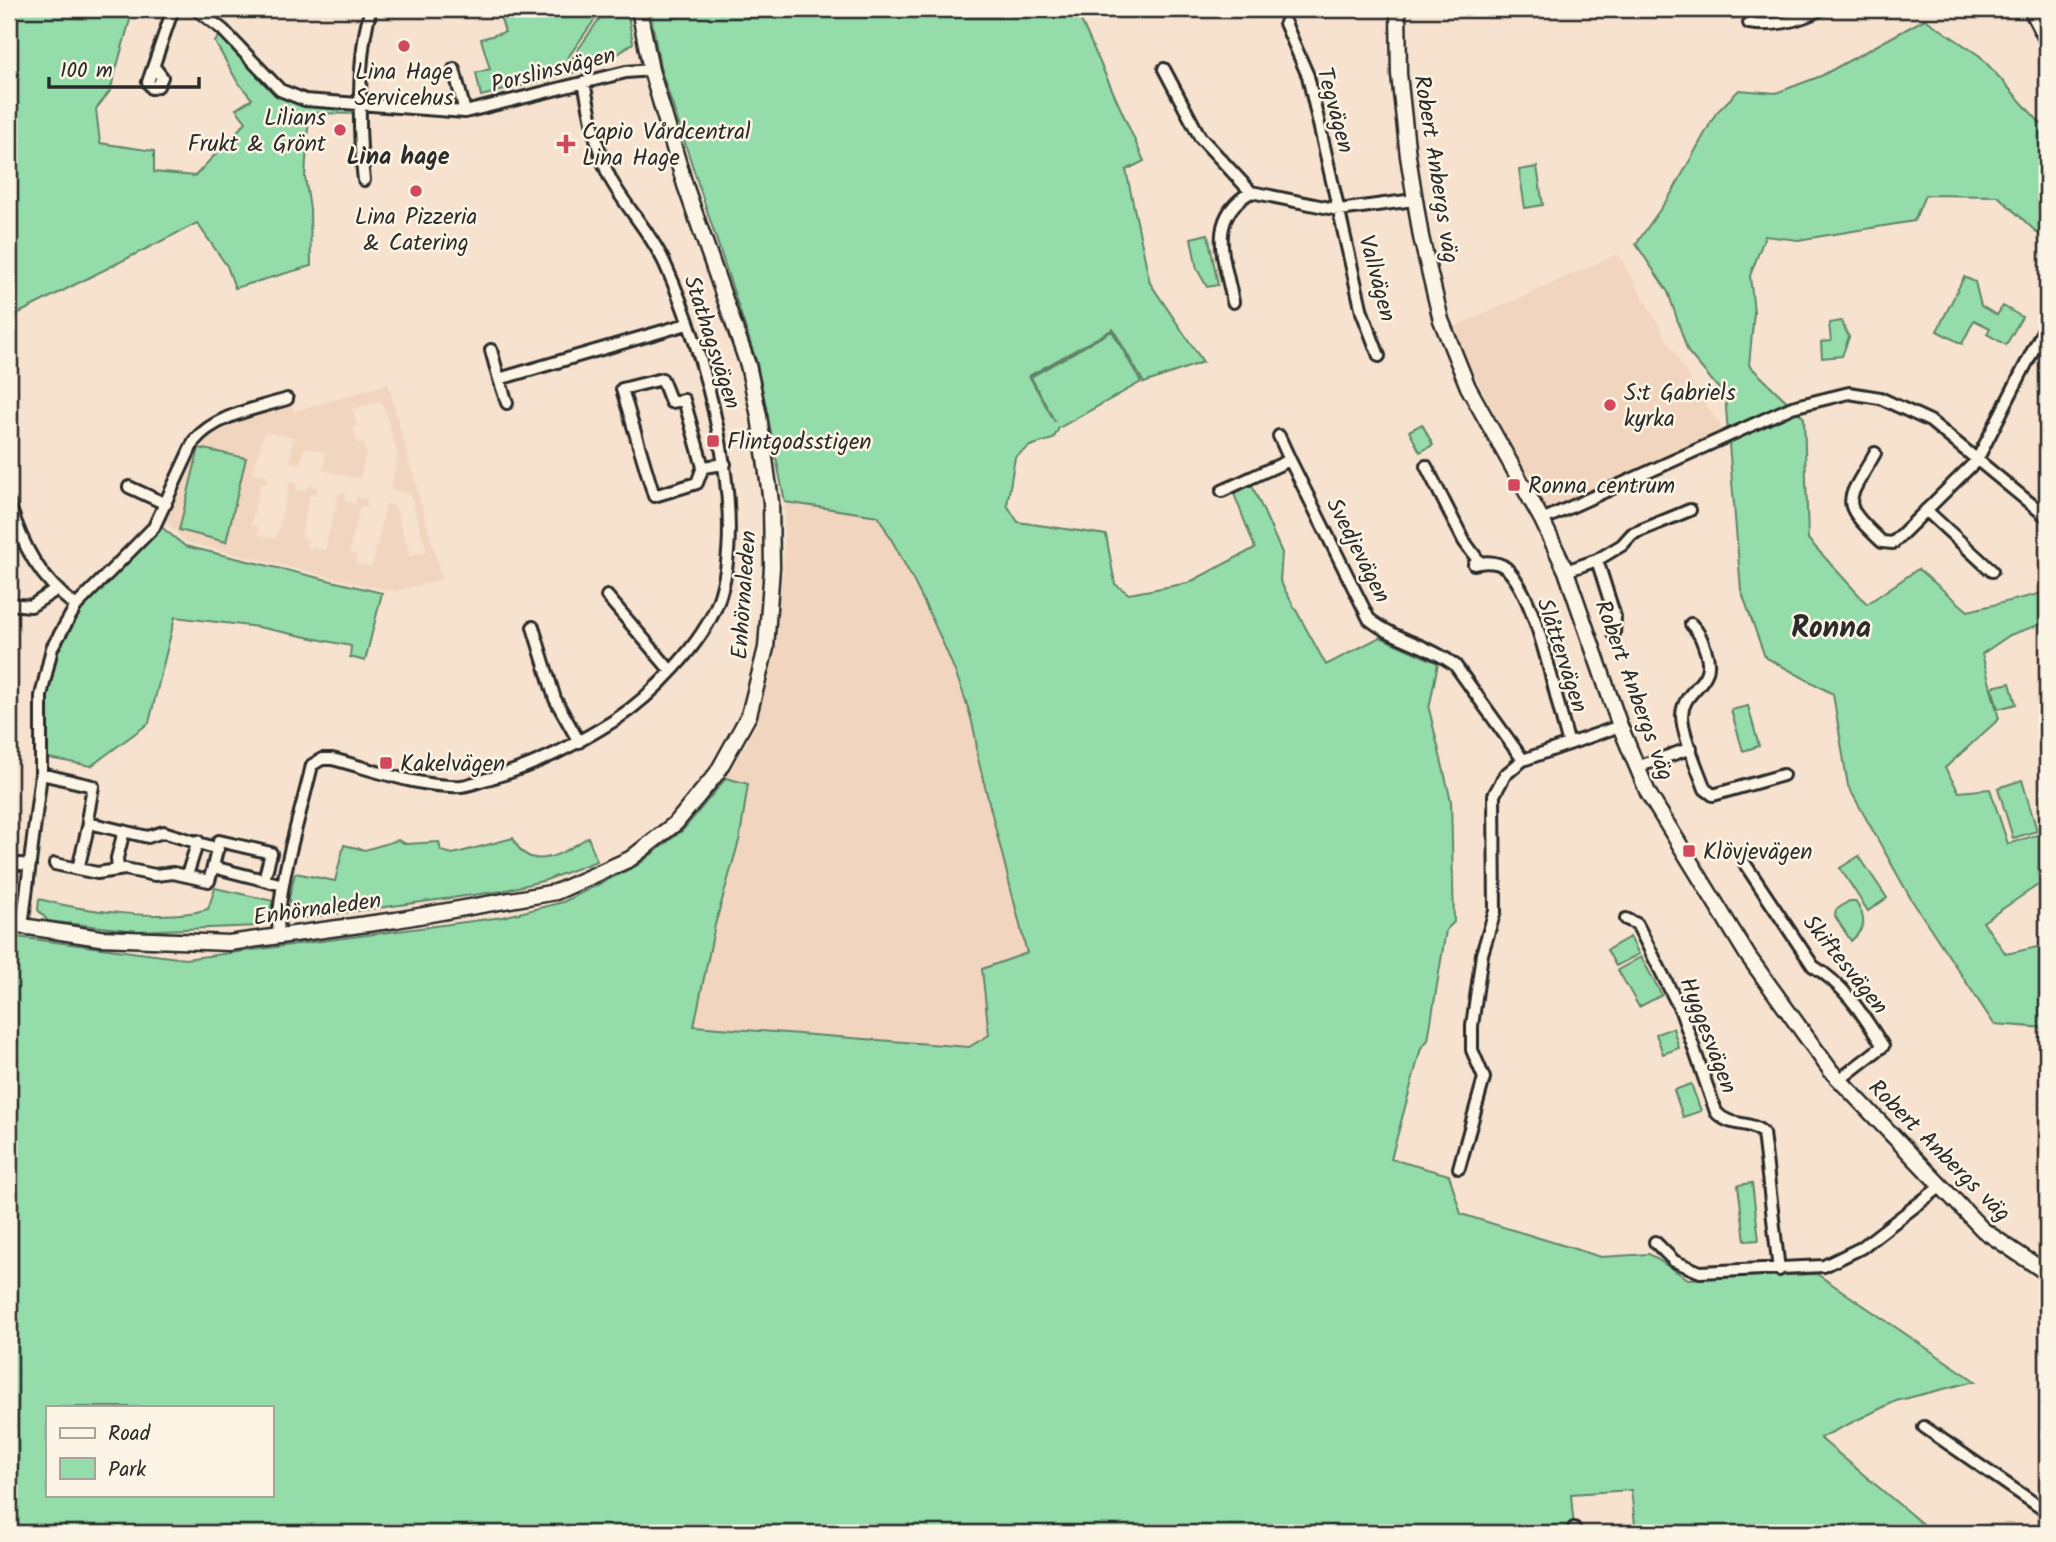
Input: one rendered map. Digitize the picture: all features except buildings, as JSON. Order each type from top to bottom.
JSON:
[{"type":"street","points":[[155,68],[156,53],[173,9]]},
{"type":"street","name":"Porslinsvägen","points":[[196,9],[223,30],[285,93],[305,100],[465,112],[626,72],[651,70]]},
{"type":"street","points":[[364,180],[360,144],[365,29],[371,9]]},
{"type":"street","name":"Enhörnaleden","points":[[15,925],[100,938],[229,943],[556,892],[630,859],[676,823],[717,773],[749,715],[766,648],[772,567],[771,502],[759,416],[748,365],[685,185],[651,70],[639,9]]},
{"type":"street","name":"Robert Anbergs väg","points":[[1398,9],[1399,74],[1414,200],[1432,285],[1455,359],[1488,426],[1542,520],[1566,572],[1620,726],[1637,767],[1671,834],[1748,956],[1839,1080],[1983,1230],[2047,1273]]},
{"type":"street","points":[[1749,23],[1764,26],[1806,17],[1821,9]]},
{"type":"street","points":[[2029,9],[2043,24],[2047,44]]},
{"type":"street","name":"Tegvägen","points":[[1285,23],[1308,76],[1339,210]]},
{"type":"street","name":"Porslinsvägen","points":[[454,68],[465,112]]},
{"type":"street","points":[[1164,69],[1200,137],[1251,192],[1339,210],[1414,200]]},
{"type":"street","name":"Stathagsvägen","points":[[283,885],[312,765],[322,759],[341,761],[441,785],[463,786],[528,766],[579,742],[629,711],[705,630],[722,589],[729,521],[725,464],[716,420],[666,265],[604,164],[584,83]]},
{"type":"street","points":[[1233,302],[1220,232],[1228,214],[1251,192]]},
{"type":"street","name":"Vallvägen","points":[[1339,210],[1362,312],[1378,356]]},
{"type":"street","points":[[1875,453],[1849,499],[1852,514],[1882,542],[1893,543],[1977,460],[2047,323]]},
{"type":"street","points":[[499,379],[687,324]]},
{"type":"street","points":[[491,350],[507,403]]},
{"type":"street","points":[[662,379],[671,402],[684,400],[703,467],[696,483],[654,496],[622,389],[662,379]]},
{"type":"street","points":[[1542,520],[1792,407],[1831,395],[1849,393],[1880,398],[1905,407],[1930,421],[2047,517]]},
{"type":"street","points":[[15,925],[30,865],[41,774],[42,679],[51,648],[76,606],[154,527],[194,441],[201,432],[214,423],[287,399]]},
{"type":"street","name":"Svedjevägen","points":[[1279,436],[1369,619],[1384,630],[1441,655],[1455,665],[1523,760]]},
{"type":"street","points":[[1222,491],[1290,460]]},
{"type":"street","points":[[703,467],[725,464]]},
{"type":"street","name":"Slåttervägen","points":[[1426,466],[1477,563],[1493,562],[1508,570],[1532,614],[1569,744]]},
{"type":"street","points":[[129,487],[166,504]]},
{"type":"street","points":[[9,503],[22,544],[40,573],[76,606]]},
{"type":"street","points":[[1566,572],[1597,560],[1622,545],[1632,534],[1690,510]]},
{"type":"street","points":[[1926,510],[1992,571]]},
{"type":"street","points":[[1597,560],[1615,617],[1614,634]]},
{"type":"street","points":[[9,604],[31,606],[56,590]]},
{"type":"street","points":[[607,596],[670,670]]},
{"type":"street","points":[[1691,624],[1700,634],[1710,663],[1706,678],[1689,697],[1682,715],[1704,789],[1713,795],[1783,775]]},
{"type":"street","points":[[533,627],[555,699],[579,742]]},
{"type":"street","points":[[1459,1168],[1484,1078],[1472,1050],[1472,1026],[1482,954],[1495,911],[1491,808],[1498,784],[1523,760],[1620,726]]},
{"type":"street","points":[[1637,767],[1691,748]]},
{"type":"street","points":[[41,774],[93,786],[89,822],[78,869]]},
{"type":"street","points":[[89,822],[148,837],[163,832],[198,841],[201,846],[218,849]]},
{"type":"street","points":[[118,870],[117,858],[124,831]]},
{"type":"street","points":[[187,875],[198,841]]},
{"type":"street","points":[[55,864],[97,873],[118,870],[155,876],[173,873],[209,881],[219,841],[271,853],[264,880]]},
{"type":"street","points":[[9,863],[30,865]]},
{"type":"street","name":"Skiftesvägen","points":[[1745,864],[1813,966],[1829,976],[1853,999],[1883,1046],[1839,1080]]},
{"type":"street","points":[[213,867],[283,885],[278,937]]},
{"type":"street","name":"Hyggesvägen","points":[[1626,919],[1637,924],[1681,1011],[1716,1112],[1724,1121],[1757,1126],[1763,1133],[1779,1270]]},
{"type":"street","points":[[1655,1242],[1674,1261],[1700,1272],[1824,1266],[1844,1257],[1896,1224],[1940,1187]]},
{"type":"street","points":[[1924,1427],[2047,1512]]},
{"type":"shaded area","name":"Ronna centrum","points":[[1618,254],[1693,385],[1725,433],[1548,515],[1450,329]]},
{"type":"shaded area","points":[[388,384],[442,579],[396,591],[375,588],[186,542],[160,515],[201,432],[287,399],[295,411]],"holes":[[[382,401],[398,454],[390,490],[410,494],[427,552],[410,556],[395,506],[386,504],[372,567],[355,563],[357,555],[349,553],[360,506],[366,507],[368,500],[357,497],[355,504],[344,501],[346,494],[339,493],[325,550],[307,547],[308,539],[301,536],[310,494],[316,495],[318,488],[308,485],[306,491],[296,490],[297,483],[290,481],[276,539],[258,535],[259,527],[251,525],[261,483],[266,483],[268,476],[252,472],[265,432],[293,437],[290,462],[300,464],[304,447],[326,452],[323,470],[360,479],[366,454],[363,442],[357,443],[353,428],[357,426],[352,409]]]},
{"type":"shaded area","points":[[785,502],[878,516],[896,547],[945,650],[977,734],[977,755],[1027,954],[989,1036],[969,1047],[693,1026],[715,925],[740,837],[748,785],[726,778],[756,726],[770,672],[784,562]]},
{"type":"green space","points":[[9,9],[133,9],[110,91],[96,109],[100,143],[154,151],[154,172],[195,176],[246,122],[236,109],[252,99],[237,81],[215,42],[223,30],[286,93],[362,103],[361,114],[309,113],[305,177],[310,209],[311,266],[235,288],[227,266],[197,223],[9,318]]},
{"type":"green space","points":[[498,9],[602,9],[567,59],[563,75],[481,96],[476,73],[490,69],[481,39],[505,32]]},
{"type":"green space","points":[[606,9],[627,9],[633,43],[611,59],[569,74],[571,60]]},
{"type":"green space","points":[[650,9],[1076,9],[1144,161],[1126,170],[1150,283],[1203,362],[1144,383],[1113,329],[1029,376],[1055,422],[1031,377],[1112,331],[1141,382],[1059,428],[1053,439],[1030,446],[1015,457],[1007,505],[1018,522],[1106,535],[1115,584],[1129,594],[1188,583],[1255,548],[1233,491],[1251,483],[1282,553],[1280,581],[1326,665],[1380,637],[1438,663],[1429,709],[1451,801],[1454,922],[1446,930],[1428,1040],[1421,1048],[1391,1159],[1449,1175],[1461,1214],[1601,1257],[1649,1254],[1688,1279],[1817,1274],[1975,1381],[1896,1401],[1820,1438],[1933,1533],[1636,1533],[1631,1490],[1571,1494],[1574,1528],[1524,1533],[9,1533],[9,936],[185,959],[503,917],[563,902],[638,865],[683,830],[726,778],[748,784],[740,837],[715,925],[694,1026],[969,1047],[989,1035],[982,969],[1027,953],[966,701],[939,634],[878,516],[785,502],[757,363],[660,67]]},
{"type":"green space","points":[[1925,19],[1980,56],[2041,124],[2047,121],[2047,242],[1998,196],[1925,195],[1914,221],[1798,240],[1765,236],[1750,276],[1754,312],[1749,365],[1804,418],[1808,539],[1867,604],[1918,569],[1968,611],[2047,592],[2047,622],[2010,635],[1982,654],[1999,719],[1945,768],[1959,792],[1990,789],[2008,844],[2046,832],[2047,879],[1983,922],[2006,954],[2047,945],[2047,1028],[1994,1024],[1911,899],[1848,786],[1833,694],[1765,657],[1741,590],[1725,396],[1688,352],[1668,292],[1636,244],[1673,191],[1716,113],[1739,90],[1776,93],[1821,76]]},
{"type":"green space","points":[[1537,167],[1543,205],[1525,208],[1519,170]]},
{"type":"green space","points":[[1208,234],[1218,285],[1207,287],[1197,269],[1191,238]]},
{"type":"green space","points":[[1964,277],[1975,282],[1981,306],[1997,315],[2003,306],[2022,317],[2006,345],[1987,334],[1990,328],[1974,320],[1962,344],[1937,331]]},
{"type":"green space","points":[[1841,321],[1849,337],[1842,356],[1822,358],[1821,342],[1831,341],[1829,323]]},
{"type":"green space","points":[[1422,424],[1433,445],[1420,452],[1409,431]]},
{"type":"green space","points":[[199,448],[246,458],[226,542],[179,530]]},
{"type":"green space","points":[[160,526],[185,546],[382,593],[365,661],[350,657],[351,646],[258,627],[175,617],[149,723],[91,766],[48,758],[50,677],[61,638],[84,604],[134,557]]},
{"type":"green space","points":[[2010,683],[2016,704],[1998,709],[1992,687]]},
{"type":"green space","points":[[1748,706],[1759,746],[1743,751],[1731,710]]},
{"type":"green space","points":[[2022,780],[2037,831],[2013,838],[1998,788]]},
{"type":"green space","points":[[588,837],[597,861],[546,880],[502,891],[305,918],[294,915],[289,898],[295,873],[335,881],[344,845],[365,850],[398,840],[406,844],[439,842],[441,851],[453,854],[513,838],[528,856],[547,858],[568,850]]},
{"type":"green space","points":[[1859,856],[1887,898],[1868,911],[1840,868]]},
{"type":"green space","points":[[215,888],[273,901],[267,918],[258,926],[137,931],[48,921],[38,910],[39,899],[124,913],[191,913],[208,909]]},
{"type":"green space","points":[[1849,901],[1855,901],[1863,918],[1860,932],[1851,941],[1835,916],[1836,910]]},
{"type":"green space","points":[[1630,937],[1639,954],[1616,966],[1607,950]]},
{"type":"green space","points":[[1641,957],[1662,995],[1639,1007],[1618,970]]},
{"type":"green space","points":[[1673,1028],[1679,1048],[1663,1054],[1656,1034]]},
{"type":"green space","points":[[1691,1084],[1701,1111],[1683,1117],[1674,1090]]},
{"type":"green space","points":[[1752,1183],[1759,1240],[1745,1241],[1738,1185]]},
{"type":"place","name":"Lina Hage Servicehus","points":[[404,46]]},
{"type":"place","name":"Lilians Frukt & Grönt","points":[[340,130]]},
{"type":"place","name":"Capio Vårdcentral Lina Hage","points":[[566,144]]},
{"type":"place","name":"Lina Pizzeria & Catering","points":[[416,191]]},
{"type":"place","name":"S:t Gabriels kyrka","points":[[1610,405]]},
{"type":"place","name":"Flintgodsstigen","points":[[713,441]]},
{"type":"place","name":"Ronna centrum","points":[[1514,485]]},
{"type":"place","name":"Kakelvägen","points":[[386,763]]},
{"type":"place","name":"Klövjevägen","points":[[1689,851]]},
{"type":"district","name":"Lina hage","points":[[398,156]]},
{"type":"district","name":"Ronna","points":[[1831,627]]}]
